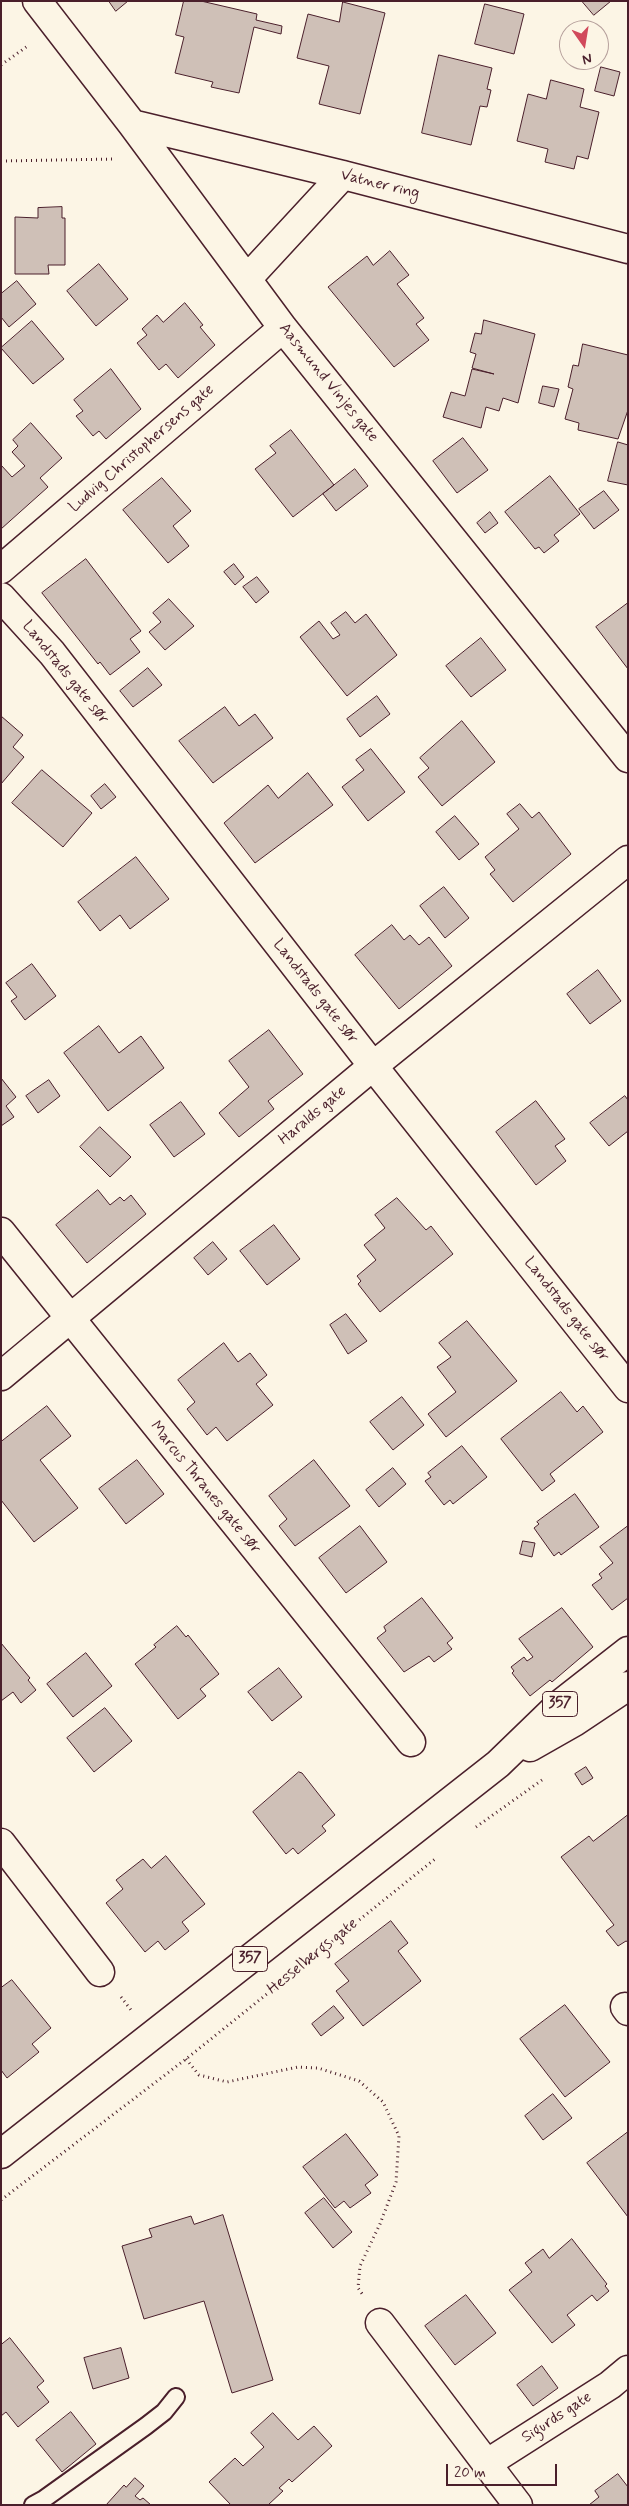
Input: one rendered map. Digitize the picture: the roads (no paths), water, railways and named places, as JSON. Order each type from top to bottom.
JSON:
[{"type":"street","name":"Aasmund Vinjes gate","points":[[36,1],[132,124],[283,328],[628,758]]},
{"type":"street","name":"Vatner ring","points":[[132,124],[344,175],[628,250]]},
{"type":"street","points":[[247,279],[344,175]]},
{"type":"street","name":"Ludvig Christophersens gate","points":[[1,569],[283,328]]},
{"type":"street","name":"Landstads gate sør","points":[[1,597],[52,653],[373,1066],[628,1388]]},
{"type":"street","name":"Haralds gate","points":[[1,1376],[373,1066],[628,860]]},
{"type":"street","name":"Marcus Thranes gate sør","points":[[1,1232],[411,1742]]},
{"type":"street","name":"357","points":[[1,2154],[498,1764],[559,1705],[628,1651]]},
{"type":"street","name":"357","points":[[498,1764],[574,1722],[628,1686]]},
{"type":"street","points":[[1,1843],[100,1972]]},
{"type":"street","points":[[380,2324],[486,2464],[509,2501]]},
{"type":"street","name":"Sigurds gate","points":[[486,2464],[610,2385],[628,2370]]},
{"type":"lane","points":[[33,2505],[146,2426],[164,2412],[176,2397]]}]
